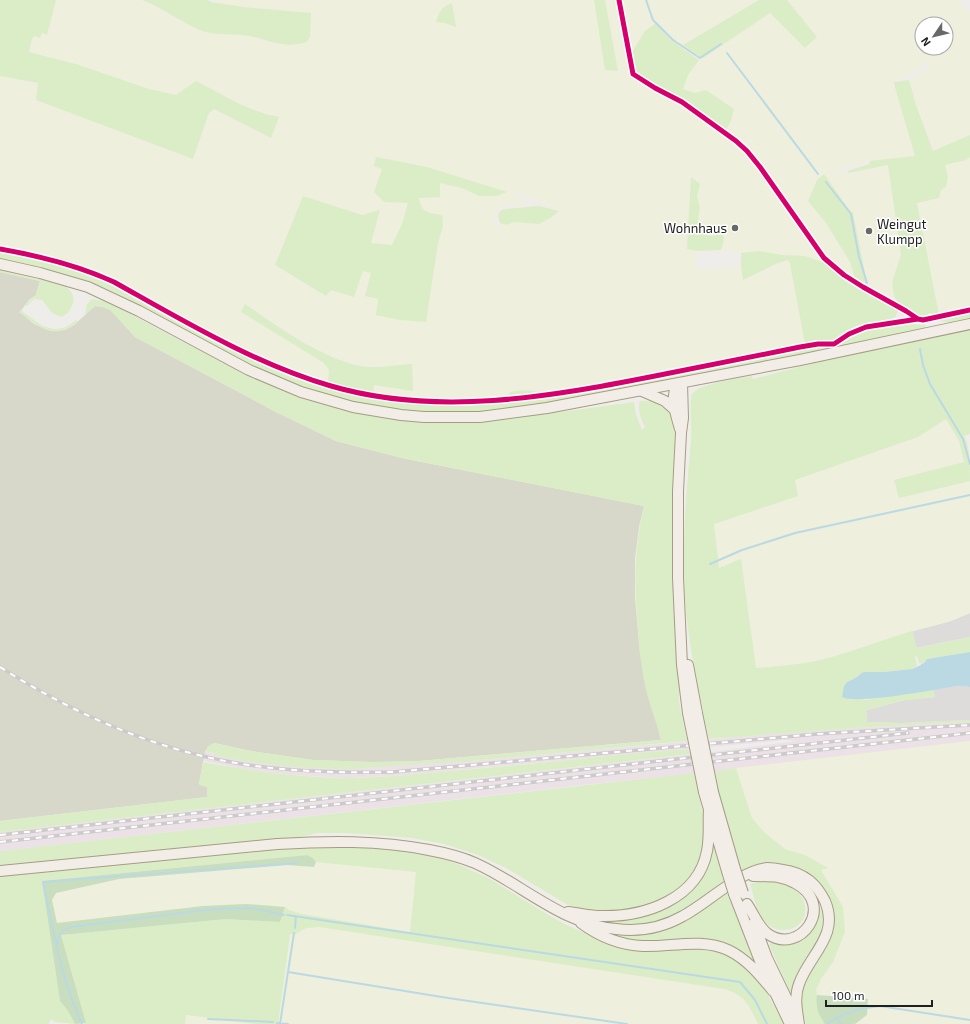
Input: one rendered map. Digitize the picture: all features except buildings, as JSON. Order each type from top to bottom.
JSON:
[{"type":"main road","points":[[0,264],[40,273],[88,287],[139,311],[265,378],[318,398],[353,407],[416,417],[469,418],[513,414],[679,384],[970,324]]},
{"type":"main road","points":[[679,384],[673,396],[681,433]]},
{"type":"main road","points":[[679,384],[683,418],[677,530],[682,665],[708,792],[731,870]]},
{"type":"main road","points":[[642,391],[665,401],[675,410]]},
{"type":"main road","points":[[560,911],[600,916],[628,915],[655,908],[667,902],[690,884],[702,865],[707,852],[709,840],[708,792]]},
{"type":"main road","points":[[709,808],[773,990],[790,1024]]},
{"type":"main road","points":[[0,871],[284,844],[346,841],[391,844],[442,853],[473,862],[495,872],[560,911],[588,924],[615,929],[644,930],[656,928],[683,917],[745,876],[770,868],[788,871],[802,876],[817,888],[827,906],[829,916],[823,944],[807,969],[796,993],[799,1024]]},
{"type":"main road","points":[[739,893],[762,929],[774,938],[789,939],[801,934],[807,929],[814,915],[812,899],[802,886],[780,877],[745,876]]},
{"type":"main road","points":[[747,904],[767,958],[799,1024]]},
{"type":"main road","points":[[573,917],[594,933],[608,940],[626,944],[643,946],[687,943],[704,944],[727,950],[748,963],[773,990]]},
{"type":"shaded area","points":[[0,272],[40,281],[36,295],[29,300],[20,312],[34,324],[51,331],[65,330],[74,325],[95,306],[111,310],[135,337],[276,412],[336,441],[402,458],[644,506],[639,527],[635,559],[635,598],[640,654],[661,740],[419,761],[372,762],[313,760],[251,751],[214,743],[205,751],[199,784],[207,787],[208,797],[0,821]]},
{"type":"shaded area","points":[[883,321],[884,328],[851,338],[848,332],[858,327]]},
{"type":"shaded area","points":[[970,613],[970,637],[916,648],[912,631],[951,621]]},
{"type":"shaded area","points":[[0,660],[189,747],[243,761],[470,761],[783,733],[970,722],[970,741],[785,764],[582,785],[0,851],[0,832],[720,751],[796,741],[785,740],[393,776],[348,778],[293,775],[242,769],[186,757]]},
{"type":"shaded area","points":[[958,686],[970,687],[970,720],[901,723],[867,722],[866,710],[905,700],[935,697],[933,689]]},
{"type":"green space","points":[[0,0],[56,0],[47,35],[42,33],[40,38],[34,36],[29,52],[79,65],[149,89],[176,95],[196,81],[246,107],[268,115],[279,117],[271,138],[214,109],[209,113],[193,159],[36,100],[38,83],[0,76]]},
{"type":"green space","points":[[56,0],[142,0],[202,31],[249,36],[276,44],[311,13],[216,3],[218,0],[594,0],[599,27],[618,71],[605,0],[616,0],[617,2],[618,0],[759,0],[684,44],[703,58],[770,13],[805,48],[817,37],[787,0],[957,0],[965,11],[970,9],[970,135],[933,151],[916,105],[909,80],[930,66],[929,61],[906,77],[894,79],[896,91],[915,156],[870,161],[827,173],[848,171],[849,173],[888,165],[901,255],[892,282],[894,296],[899,305],[868,288],[853,213],[848,208],[808,201],[826,223],[850,262],[857,286],[847,279],[782,255],[759,251],[741,253],[721,250],[724,240],[719,236],[706,235],[701,231],[698,220],[700,208],[697,196],[700,184],[691,177],[687,249],[697,251],[695,269],[741,268],[743,280],[788,259],[806,344],[725,358],[619,381],[540,393],[534,390],[523,390],[511,392],[508,396],[477,400],[450,400],[373,394],[374,385],[413,391],[412,378],[385,366],[362,366],[314,348],[245,304],[241,312],[323,363],[329,370],[329,385],[248,352],[127,286],[87,267],[65,259],[0,246],[0,76],[38,84],[36,100],[193,159],[209,113],[214,109],[271,138],[279,117],[266,115],[244,106],[196,81],[177,95],[149,89],[79,65],[29,52],[34,36],[42,33],[47,34]],"holes":[[[451,3],[456,27],[445,23]],[[656,23],[671,40],[699,60],[688,75],[682,89],[695,93],[724,134],[696,113],[647,87]],[[376,157],[427,167],[506,192],[479,196],[462,188],[440,183],[440,197],[419,197],[420,205],[425,211],[442,216],[443,226],[438,243],[378,299],[365,296],[371,273],[363,270],[354,296],[331,290],[326,296],[275,265],[303,197],[362,215],[380,211],[371,244],[392,245],[402,224],[404,211],[408,203],[384,202],[374,192],[382,169]],[[509,192],[526,196],[559,211],[522,224],[513,222],[507,225],[500,223],[497,229],[494,223],[494,214],[502,205],[525,205],[527,201]]]},
{"type":"green space","points":[[142,0],[207,0],[243,7],[311,13],[310,37],[307,42],[291,45],[250,36],[208,33],[194,28]]},
{"type":"green space","points":[[594,0],[605,0],[618,71],[605,70]]},
{"type":"green space","points":[[759,0],[787,0],[817,37],[805,48],[770,13],[703,58],[683,45]]},
{"type":"green space","points":[[452,3],[456,27],[445,23],[436,22],[441,10]]},
{"type":"green space","points":[[656,23],[671,40],[699,60],[688,75],[683,89],[695,93],[706,90],[734,109],[731,120],[724,134],[696,113],[647,87],[633,76],[629,57],[645,31]]},
{"type":"green space","points":[[909,80],[916,105],[933,151],[970,135],[970,157],[966,160],[945,165],[948,177],[946,187],[941,190],[939,198],[917,203],[939,315],[934,315],[931,313],[925,317],[917,315],[899,305],[894,296],[892,282],[901,255],[888,165],[848,173],[848,171],[869,164],[870,161],[915,156],[894,82]]},
{"type":"green space","points":[[376,157],[427,167],[507,192],[497,196],[479,196],[462,188],[440,183],[440,197],[419,198],[422,207],[426,211],[442,215],[443,226],[438,243],[426,322],[400,320],[376,315],[378,299],[365,296],[371,273],[363,271],[354,297],[331,290],[326,296],[275,265],[303,196],[362,215],[380,210],[371,243],[392,245],[402,224],[408,203],[384,202],[374,192],[382,169],[374,166]]},
{"type":"green space","points":[[970,157],[970,308],[939,315],[917,203],[939,198],[945,165],[966,160]]},
{"type":"green space","points":[[824,174],[853,213],[868,288],[858,287],[898,311],[895,318],[856,326],[841,334],[835,340],[807,343],[820,347],[820,350],[706,374],[520,408],[462,415],[412,413],[322,396],[273,377],[216,348],[164,318],[108,289],[58,272],[0,261],[0,246],[65,259],[87,267],[127,286],[248,352],[328,385],[329,370],[324,363],[241,312],[245,304],[300,340],[344,361],[360,366],[372,367],[412,364],[413,391],[374,385],[373,394],[457,399],[508,396],[510,392],[522,390],[540,393],[619,381],[725,358],[805,344],[788,260],[778,263],[743,280],[741,253],[759,251],[782,255],[805,256],[825,263],[857,286],[850,262],[826,223],[808,201],[817,180]]},
{"type":"green space","points":[[691,177],[700,184],[697,196],[700,208],[698,220],[701,231],[706,235],[712,236],[723,234],[724,240],[721,250],[697,251],[687,249]]},
{"type":"green space","points":[[539,206],[559,211],[539,224],[513,222],[507,225],[500,223],[498,216],[500,211],[504,209]]},
{"type":"green space","points":[[0,269],[47,280],[64,286],[69,289],[73,296],[71,308],[67,314],[61,317],[52,313],[42,300],[34,299],[27,306],[25,305],[36,295],[40,281],[0,272]]},
{"type":"green space","points":[[92,299],[112,304],[179,340],[264,381],[317,402],[376,416],[561,412],[634,402],[636,414],[642,430],[645,427],[640,414],[640,401],[657,402],[663,404],[671,413],[676,436],[673,528],[674,591],[679,674],[679,702],[687,741],[470,761],[348,769],[294,767],[243,761],[214,755],[214,753],[205,751],[208,746],[214,743],[251,751],[313,760],[372,762],[419,761],[661,740],[645,683],[640,653],[637,614],[637,552],[638,537],[644,506],[402,458],[336,441],[276,412],[135,337],[110,310],[95,306],[85,315],[87,304]]},
{"type":"green space","points":[[21,310],[34,320],[54,329],[68,326],[76,320],[78,321],[62,331],[47,330],[33,323],[19,312]]},
{"type":"green space","points":[[970,313],[970,320],[954,323],[933,320]]},
{"type":"green space","points":[[902,324],[925,325],[925,329],[844,346],[841,344],[841,342],[848,338],[863,332]]},
{"type":"green space","points":[[970,329],[970,434],[964,436],[969,450],[970,481],[899,498],[894,480],[964,462],[959,441],[946,419],[918,437],[795,480],[798,496],[714,524],[719,568],[741,559],[756,668],[795,664],[823,659],[912,631],[917,648],[970,637],[970,652],[927,659],[922,663],[919,663],[917,656],[915,657],[917,666],[912,669],[884,672],[863,672],[847,682],[844,686],[865,700],[933,689],[935,697],[905,700],[866,710],[867,722],[901,723],[970,720],[970,722],[870,727],[709,739],[690,643],[686,611],[684,568],[685,525],[691,439],[692,394],[696,390],[710,384],[752,376],[753,379],[833,358]]},
{"type":"green space","points":[[946,419],[959,441],[964,462],[894,481],[899,498],[970,481],[970,613],[951,621],[884,639],[832,657],[802,664],[756,668],[741,559],[719,568],[714,524],[798,496],[795,480],[918,437]]},
{"type":"green space","points":[[970,741],[970,1024],[855,1024],[867,1015],[867,999],[817,995],[816,990],[821,979],[833,962],[843,907],[821,870],[828,868],[805,855],[785,849],[765,833],[752,818],[736,768]]},
{"type":"green space","points":[[688,749],[690,754],[0,832],[0,821],[207,797],[207,787],[199,785],[203,762],[293,775],[360,778],[480,769]]},
{"type":"green space","points":[[736,768],[752,818],[765,833],[785,849],[805,855],[828,868],[821,870],[843,907],[845,932],[833,962],[821,979],[816,990],[816,1005],[825,1024],[806,1024],[800,1003],[801,988],[817,959],[831,906],[791,867],[773,862],[758,864],[741,871],[722,809],[715,771]]},
{"type":"green space","points":[[694,773],[706,827],[704,852],[693,875],[677,892],[654,905],[613,913],[582,910],[568,905],[506,868],[478,855],[444,844],[412,838],[346,833],[318,833],[296,838],[0,866],[0,851]]},
{"type":"green space","points":[[714,845],[724,881],[693,904],[662,919],[646,923],[629,925],[611,924],[591,919],[627,919],[639,917],[673,905],[684,895],[701,874]]},
{"type":"green space","points":[[346,846],[412,852],[456,863],[490,879],[550,916],[607,943],[717,950],[730,956],[750,970],[764,988],[784,1024],[758,1024],[746,1002],[737,994],[724,989],[319,927],[306,928],[296,934],[290,934],[278,1024],[256,1024],[186,1015],[185,1024],[84,1024],[86,1023],[61,935],[226,919],[280,922],[285,907],[289,910],[302,914],[410,932],[416,872],[316,862],[313,858],[307,855],[42,881],[60,1001],[68,1011],[75,1024],[55,1022],[51,1019],[49,1024],[0,1024],[0,875],[265,850]]},
{"type":"green space","points":[[307,855],[313,858],[316,862],[314,867],[287,865],[119,879],[56,893],[52,900],[57,923],[203,906],[246,904],[285,907],[280,922],[226,919],[61,935],[86,1023],[75,1024],[68,1011],[60,1001],[42,881]]},
{"type":"green space","points":[[316,862],[416,872],[410,932],[302,914],[289,910],[124,916],[57,923],[52,900],[56,893],[119,879],[287,865],[314,867]]},
{"type":"green space","points":[[761,881],[775,882],[789,886],[799,893],[805,906],[805,916],[798,925],[794,928],[783,930],[773,928],[764,921],[757,908],[750,884]]},
{"type":"green space","points":[[727,893],[755,962],[754,963],[734,949],[627,940],[602,932],[639,934],[654,932],[682,921]]},
{"type":"green space","points":[[819,908],[823,909],[820,935],[799,972],[790,993],[769,944],[796,942],[807,937],[815,925]]},
{"type":"green space","points":[[312,927],[724,989],[734,992],[743,998],[758,1024],[278,1024],[290,934],[296,934]]},
{"type":"green space","points":[[817,995],[868,999],[867,1015],[855,1024],[825,1024],[816,1003]]},
{"type":"green space","points":[[186,1015],[209,1017],[256,1024],[185,1024]]},
{"type":"water","points":[[970,652],[970,687],[958,686],[879,698],[850,699],[842,697],[844,686],[847,682],[863,672],[884,672],[912,669],[924,663],[927,659]]},
{"type":"waterway","points":[[646,0],[653,20],[673,40],[700,58],[721,44]]},
{"type":"waterway","points":[[727,53],[818,174]]},
{"type":"waterway","points":[[826,182],[851,214],[859,257],[867,283]]},
{"type":"waterway","points":[[920,349],[923,365],[930,384],[963,439],[970,464]]},
{"type":"waterway","points":[[710,564],[742,550],[795,533],[970,495]]},
{"type":"waterway","points":[[82,1024],[68,990],[63,972],[43,882],[297,863]]},
{"type":"waterway","points":[[56,946],[60,933],[70,927],[214,909],[253,908],[284,915]]},
{"type":"waterway","points":[[287,915],[740,982],[755,1000],[767,1024]]},
{"type":"waterway","points":[[295,928],[296,916]]},
{"type":"waterway","points":[[280,1024],[294,933]]},
{"type":"waterway","points":[[288,972],[448,998],[627,1024]]},
{"type":"waterway","points":[[827,1024],[836,1018],[859,1009],[880,1006],[970,1020]]},
{"type":"waterway","points":[[836,1018],[841,1024]]},
{"type":"waterway","points":[[208,1019],[273,1022]]},
{"type":"waterway","points":[[277,1023],[288,1024]]},
{"type":"railway","points":[[0,667],[86,715],[147,740],[210,758],[261,767],[299,770],[336,772],[393,772],[817,734],[970,725]]},
{"type":"railway","points":[[0,835],[908,733]]},
{"type":"railway","points":[[0,842],[970,733]]},
{"type":"cycle path","points":[[619,0],[633,74],[655,88],[682,102],[736,141],[747,151],[760,167],[824,258],[844,275],[918,319]]},
{"type":"cycle path","points":[[0,249],[58,262],[100,276],[114,282],[220,340],[275,366],[303,377],[331,386],[371,395],[411,400],[452,402],[493,400],[534,397],[575,391],[800,347],[818,344],[834,344],[849,334],[866,327],[918,319],[923,320],[970,310]]},
{"type":"place","name":"Wohnhaus","points":[[735,228]]},
{"type":"place","name":"Weingut Klumpp","points":[[869,231]]}]
